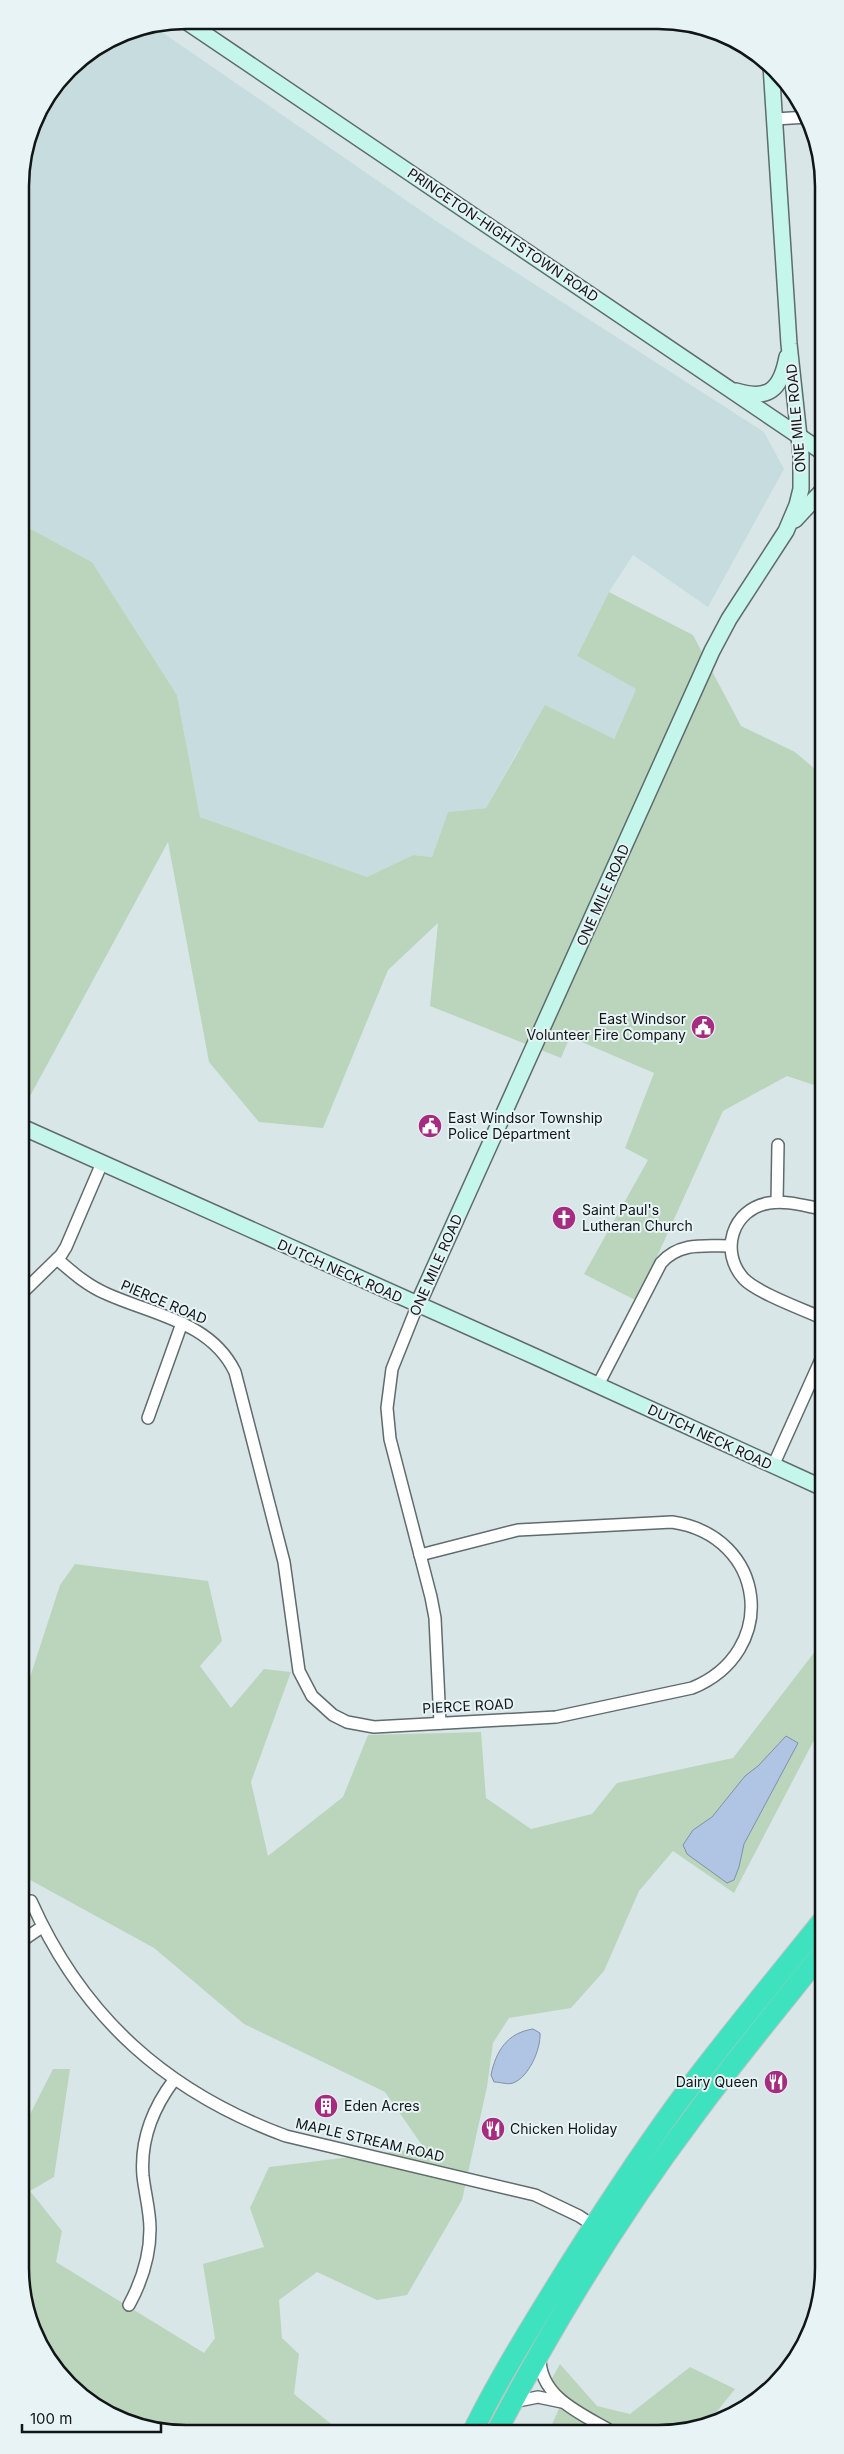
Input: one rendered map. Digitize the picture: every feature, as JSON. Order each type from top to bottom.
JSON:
[{"type":"highway","points":[[476,2425],[493,2390],[594,2226],[678,2103],[815,1930]]},
{"type":"highway","points":[[500,2425],[611,2238],[694,2115],[815,1962]]},
{"type":"street","name":"PRINCETON-HIGHTSTOWN ROAD","points":[[197,29],[815,447]]},
{"type":"street","name":"ONE MILE ROAD","points":[[440,1723],[435,1618],[390,1440],[387,1408],[392,1369],[418,1304],[712,651],[729,620],[786,531],[797,504],[802,473],[790,344],[772,78]]},
{"type":"street","points":[[775,119],[800,118]]},
{"type":"street","points":[[730,390],[761,395],[776,387],[785,371],[790,344]]},
{"type":"street","points":[[786,531],[815,499]]},
{"type":"street","name":"DUTCH NECK ROAD","points":[[29,1130],[815,1484]]},
{"type":"street","points":[[777,1202],[778,1144]]},
{"type":"street","points":[[29,1286],[57,1259],[66,1246],[102,1163]]},
{"type":"street","points":[[815,1208],[777,1202],[758,1206],[742,1218],[732,1236],[730,1246],[734,1264],[749,1283],[815,1315]]},
{"type":"street","points":[[598,1386],[661,1263],[676,1250],[691,1246],[730,1246]]},
{"type":"street","name":"PIERCE ROAD","points":[[57,1259],[73,1273],[106,1294],[182,1323],[215,1343],[229,1360],[235,1372],[284,1562],[299,1671],[308,1690],[333,1715],[360,1725],[374,1727],[556,1717],[582,1713],[692,1688],[705,1682],[728,1666],[741,1648],[750,1626],[751,1597],[744,1570],[729,1548],[714,1536],[697,1527],[672,1522],[518,1530],[420,1555]]},
{"type":"street","points":[[148,1418],[182,1323]]},
{"type":"street","points":[[773,1466],[815,1373]]},
{"type":"street","name":"MAPLE STREAM ROAD","points":[[30,1901],[42,1927],[63,1963],[101,2011],[147,2059],[174,2080],[230,2113],[286,2136],[516,2189],[554,2203],[611,2238]]},
{"type":"street","points":[[29,1936],[42,1927]]},
{"type":"street","points":[[785,1968],[800,1982]]},
{"type":"street","points":[[129,2305],[142,2280],[150,2245],[149,2209],[143,2176],[145,2141],[155,2109],[174,2080]]},
{"type":"street","points":[[541,2354],[540,2364],[549,2389],[562,2402],[601,2425]]},
{"type":"street","points":[[513,2402],[538,2397],[562,2402]]},
{"type":"shaded area","points":[[160,31],[439,223],[764,432],[784,469],[708,607],[633,555],[609,592],[577,656],[636,689],[614,739],[520,747],[486,808],[448,812],[432,857],[413,855],[367,877],[200,817],[177,695],[92,562],[29,528],[30,166],[34,145],[45,116],[68,82],[90,61],[116,45],[135,37]]},
{"type":"green space","points":[[29,528],[92,562],[177,695],[200,817],[367,877],[413,855],[432,857],[448,812],[486,808],[545,705],[614,739],[636,689],[577,656],[609,592],[693,635],[741,726],[795,752],[815,769],[815,1085],[787,1076],[723,1111],[637,1301],[584,1274],[648,1160],[625,1148],[654,1073],[570,1037],[561,1058],[430,1006],[438,923],[388,970],[323,1128],[259,1122],[209,1062],[168,842],[29,1098]]},
{"type":"green space","points":[[75,1564],[208,1581],[222,1641],[200,1666],[231,1708],[264,1669],[291,1672],[251,1782],[268,1856],[343,1797],[368,1735],[481,1732],[486,1798],[531,1829],[592,1814],[617,1783],[733,1758],[815,1651],[815,1738],[734,1893],[673,1851],[639,1891],[604,1971],[571,2008],[509,2018],[493,2043],[487,2087],[462,2200],[407,2295],[377,2300],[317,2272],[279,2300],[282,2338],[299,2354],[294,2394],[333,2425],[176,2425],[135,2417],[107,2404],[90,2393],[75,2379],[61,2364],[50,2347],[37,2319],[30,2288],[29,2268],[29,2116],[53,2069],[70,2069],[54,2177],[30,2191],[62,2231],[56,2262],[204,2353],[215,2338],[203,2264],[264,2247],[250,2208],[269,2167],[424,2148],[385,2092],[244,2024],[154,1948],[29,1879],[29,1680],[60,1585]]},
{"type":"green space","points":[[560,2364],[597,2406],[630,2414],[690,2367],[735,2389],[714,2415],[689,2422],[668,2425],[552,2425],[561,2404],[545,2391]]},
{"type":"water","points":[[786,1736],[798,1743],[744,1844],[734,1880],[727,1883],[687,1854],[683,1845],[693,1830],[712,1817],[745,1776],[758,1766]]},
{"type":"water","points":[[533,2029],[540,2033],[540,2039],[529,2069],[519,2080],[513,2083],[494,2082],[491,2075],[493,2066],[504,2045],[516,2034]]},
{"type":"place","name":"East Windsor Volunteer Fire Company","points":[[703,1027]]},
{"type":"place","name":"East Windsor Township Police Department","points":[[430,1126]]},
{"type":"place","name":"Saint Paul's Lutheran Church","points":[[564,1218]]},
{"type":"place","name":"Dairy Queen","points":[[776,2082]]},
{"type":"place","name":"Eden Acres","points":[[326,2106]]},
{"type":"place","name":"Chicken Holiday","points":[[493,2129]]}]
